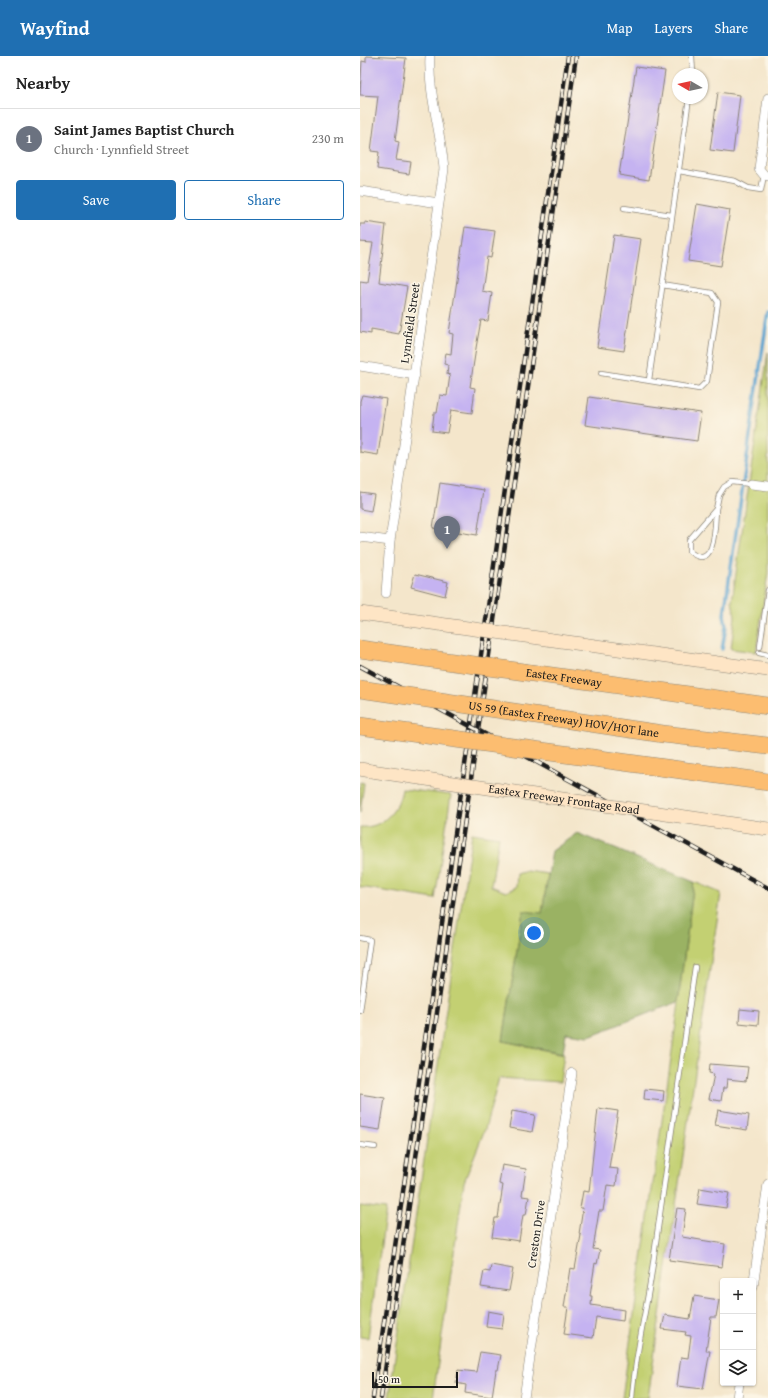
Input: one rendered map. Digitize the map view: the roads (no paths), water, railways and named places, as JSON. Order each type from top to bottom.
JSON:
[{"type":"highway","name":"Eastex Freeway","points":[[360,649],[768,706]]},
{"type":"highway","name":"US 59 (Eastex Freeway) HOV/HOT lane","points":[[360,689],[663,734],[768,746]]},
{"type":"highway","points":[[360,726],[768,782]]},
{"type":"main road","points":[[360,613],[768,670]]},
{"type":"main road","name":"Eastex Freeway Frontage Road","points":[[366,770],[768,829]]},
{"type":"street","name":"Lynnfield Street","points":[[386,593],[390,541],[444,169],[442,146],[429,70],[430,56]]},
{"type":"street","points":[[766,176],[759,169],[759,158],[768,98]]},
{"type":"street","points":[[360,191],[439,203]]},
{"type":"street","points":[[360,366],[415,375]]},
{"type":"street","points":[[751,484],[768,486]]},
{"type":"street","points":[[360,537],[390,541]]},
{"type":"street","name":"Creston Drive","points":[[524,1398],[572,1073]]},
{"type":"street","points":[[754,1278],[768,1184]]},
{"type":"street","points":[[737,1398],[739,1386]]},
{"type":"lane","points":[[692,56],[693,68]]},
{"type":"lane","points":[[649,380],[688,104]]},
{"type":"lane","points":[[678,171],[735,181],[748,188],[761,190],[766,176]]},
{"type":"lane","points":[[624,208],[672,215]]},
{"type":"lane","points":[[601,372],[699,389],[707,381],[718,302],[712,293],[662,286]]},
{"type":"lane","points":[[716,509],[689,540],[689,552],[694,556],[706,556],[710,552],[713,545],[716,509],[719,495],[724,487],[732,482],[751,484]]},
{"type":"lane","points":[[760,647],[768,590]]},
{"type":"lane","points":[[759,653],[768,655]]},
{"type":"lane","points":[[360,938],[370,940],[360,1011]]},
{"type":"lane","points":[[632,1398],[633,1378],[650,1280],[678,1094],[695,967]]},
{"type":"lane","points":[[360,1145],[375,1147]]},
{"type":"waterway","points":[[722,649],[726,626],[724,615],[768,312]]},
{"type":"railway","points":[[373,1398],[568,56]]},
{"type":"railway","points":[[381,1398],[576,56]]},
{"type":"railway","points":[[360,666],[768,888]]},
{"type":"place","name":"Saint James Baptist Church","points":[[447,549]]}]
